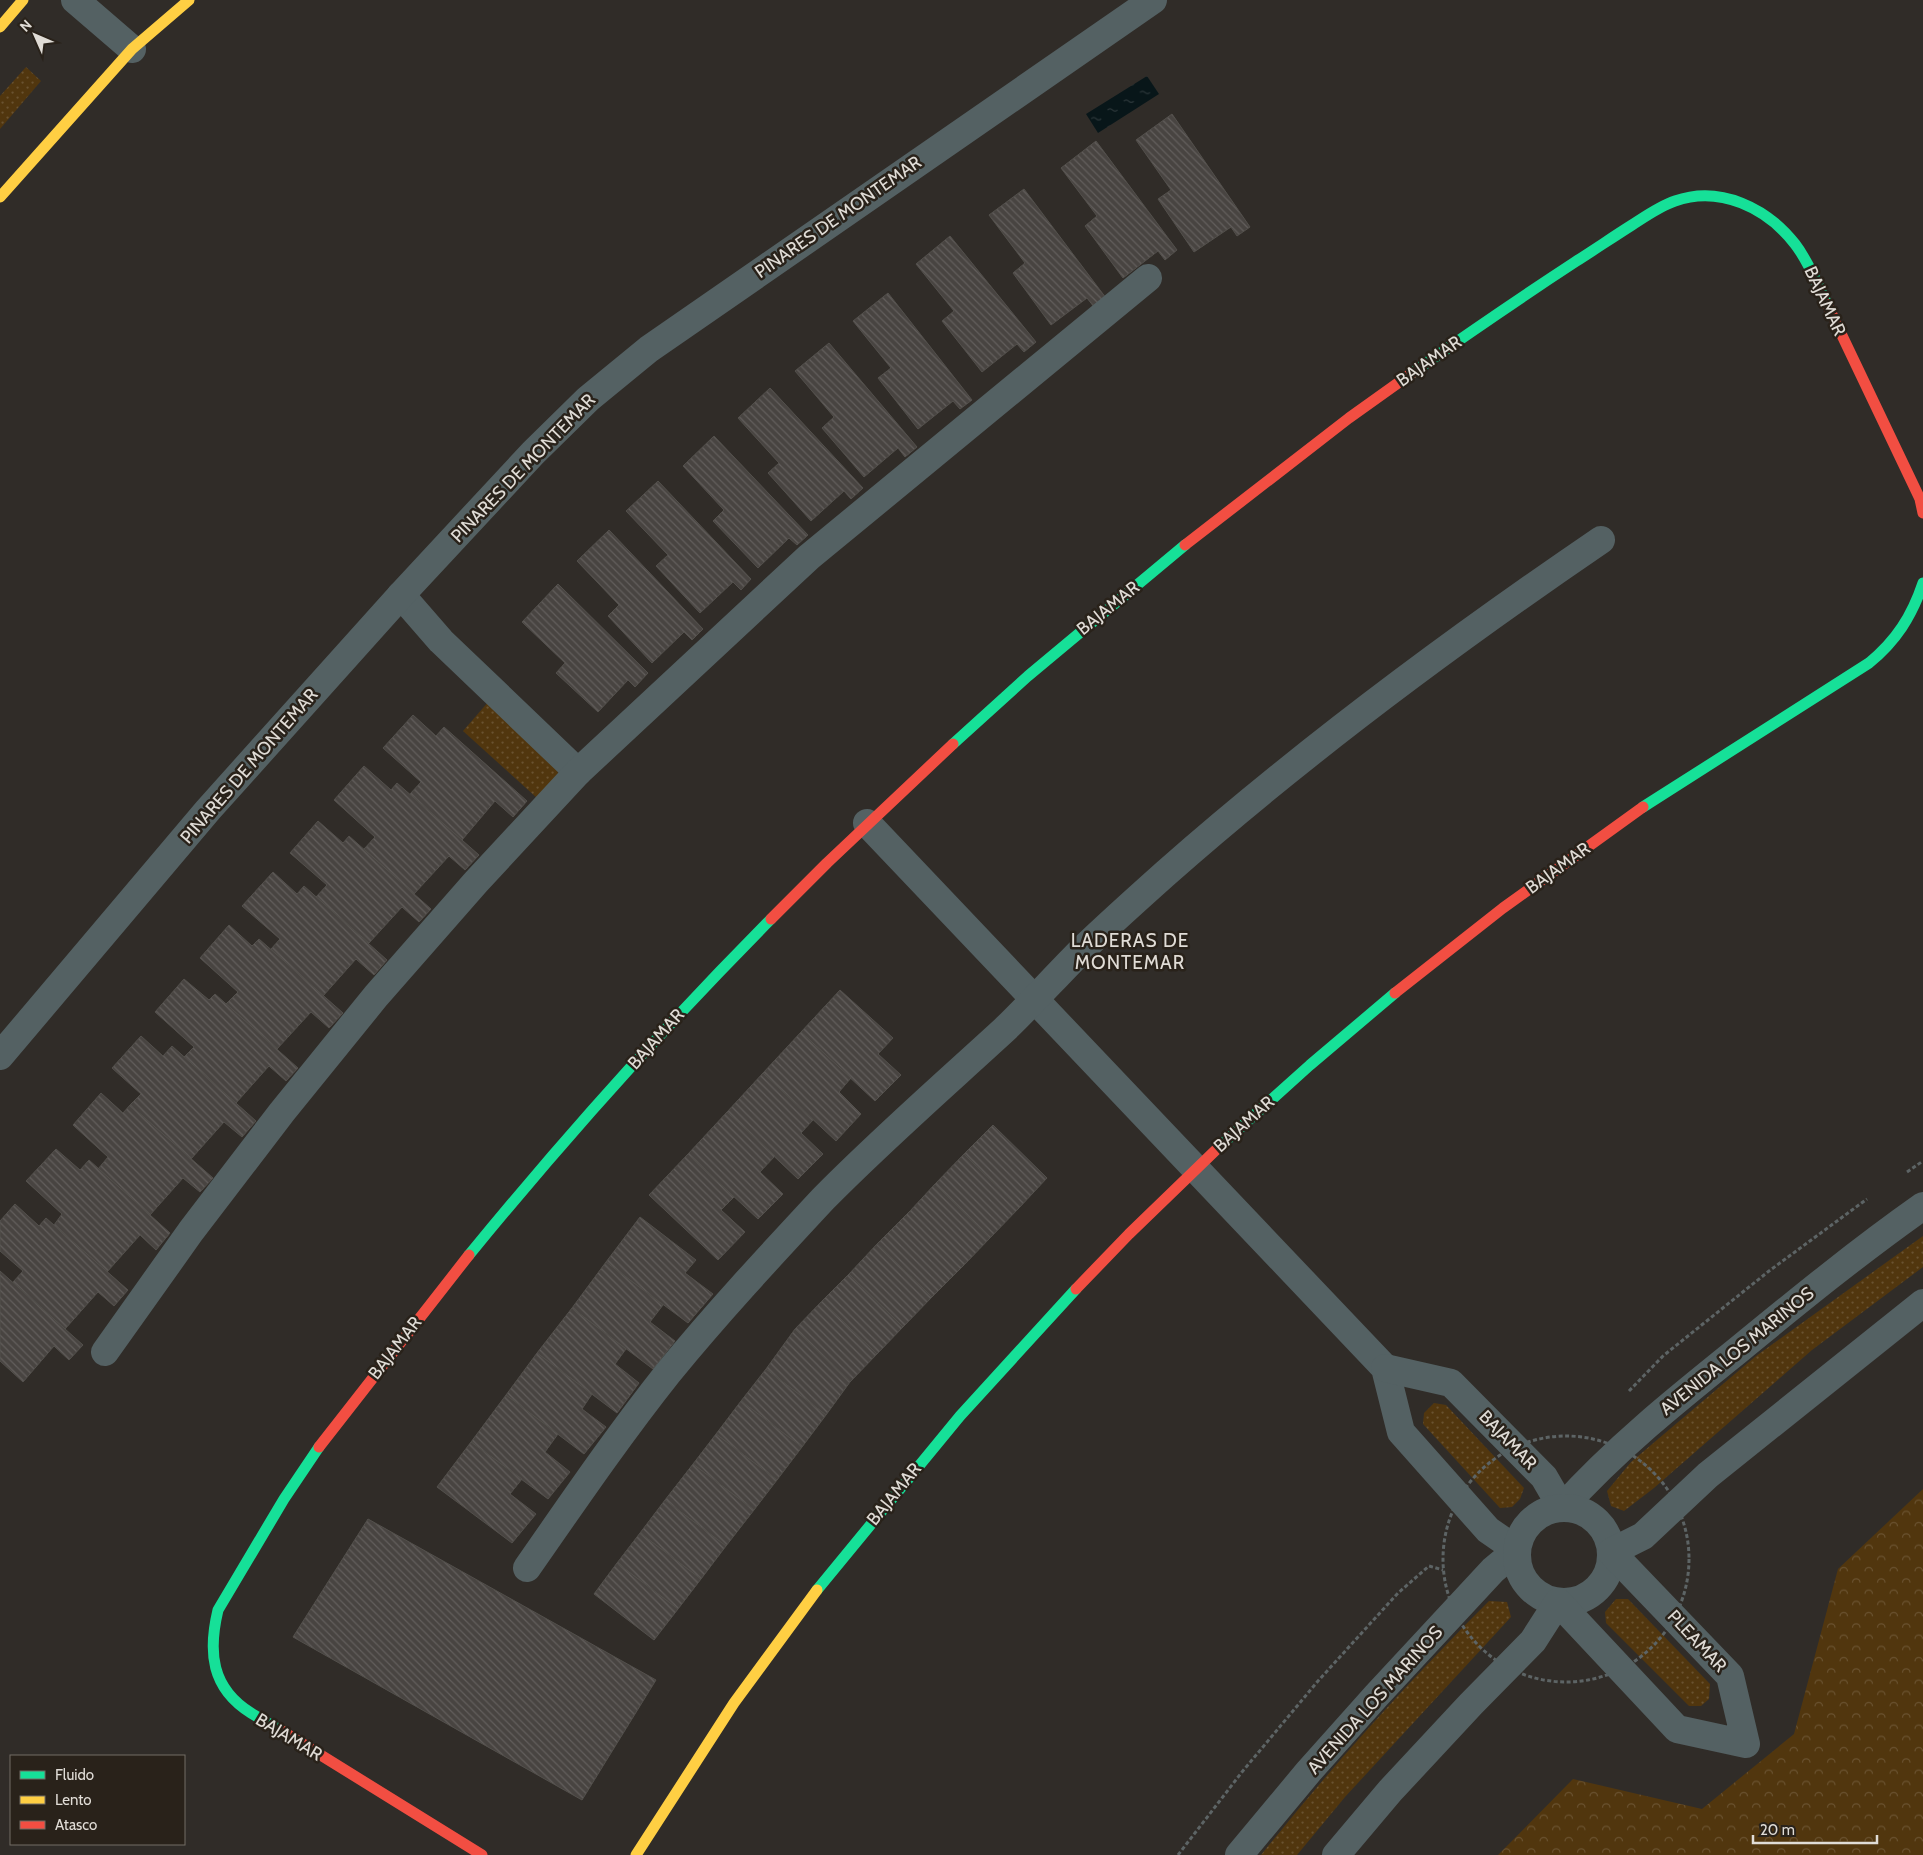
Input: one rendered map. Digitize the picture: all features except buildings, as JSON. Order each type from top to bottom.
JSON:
[{"type":"street","points":[[0,27],[23,0]]},
{"type":"street","points":[[75,0],[132,49]]},
{"type":"street","points":[[0,197],[132,49],[189,0]]},
{"type":"street","name":"PINARES DE MONTEMAR","points":[[0,1056],[208,810],[401,595],[533,453],[588,400],[650,349],[1153,0]]},
{"type":"street","name":"BAJAMAR","points":[[482,1855],[268,1722],[250,1714],[235,1702],[223,1687],[215,1669],[211,1649],[212,1628],[218,1610],[306,1464],[399,1342],[495,1222],[595,1106],[699,992],[806,882],[940,754],[1072,637],[1348,418],[1492,316],[1640,220],[1660,208],[1681,200],[1704,197],[1727,198],[1750,205],[1767,214],[1796,243],[1916,491],[1923,513]]},
{"type":"street","points":[[105,1352],[191,1230],[282,1112],[351,1027],[476,882],[578,772],[809,557],[1148,278]]},
{"type":"street","points":[[527,1568],[595,1469],[668,1374],[746,1283],[825,1197],[908,1115],[1001,1032],[1092,941],[1248,802],[1421,667],[1510,602],[1601,540]]},
{"type":"street","name":"BAJAMAR","points":[[636,1855],[748,1683],[834,1567],[925,1455],[1021,1346],[1195,1168],[1263,1106],[1373,1011],[1486,920],[1602,835],[1722,754],[1877,659],[1907,623],[1918,602],[1923,583]]},
{"type":"street","points":[[401,595],[441,641],[578,772]]},
{"type":"street","points":[[867,823],[1385,1368],[1400,1432],[1488,1530],[1517,1550]]},
{"type":"street","name":"AVENIDA LOS MARINOS","points":[[1562,1508],[1620,1448],[1649,1423],[1817,1286],[1923,1206]]},
{"type":"street","points":[[1611,1552],[1643,1536],[1708,1475],[1923,1303]]},
{"type":"street","name":"BAJAMAR","points":[[1385,1368],[1452,1383],[1544,1477],[1562,1508]]},
{"type":"street","points":[[1562,1508],[1576,1509],[1590,1515],[1600,1525],[1608,1538],[1611,1552],[1610,1566],[1605,1578],[1596,1590],[1584,1598],[1572,1602],[1558,1602],[1544,1598],[1532,1590],[1523,1578],[1517,1565],[1517,1550],[1520,1537],[1527,1526],[1549,1510],[1562,1508]]},
{"type":"street","name":"AVENIDA LOS MARINOS","points":[[1239,1855],[1309,1771],[1493,1570],[1517,1550]]},
{"type":"street","name":"PLEAMAR","points":[[1558,1602],[1620,1670],[1678,1729],[1746,1744],[1730,1676],[1611,1552]]},
{"type":"street","points":[[1336,1855],[1390,1791],[1506,1667],[1533,1641],[1558,1602]]},
{"type":"path","points":[[1564,1437],[1592,1439],[1620,1448],[1653,1471],[1678,1505],[1687,1534],[1690,1555],[1689,1578],[1683,1599],[1675,1618],[1652,1648],[1620,1670],[1600,1678],[1576,1683],[1528,1677],[1506,1667],[1477,1644],[1455,1612],[1443,1570],[1444,1547],[1448,1525],[1459,1499],[1474,1478],[1493,1460],[1516,1447],[1545,1438],[1564,1437]]},
{"type":"path","points":[[1178,1855],[1318,1681],[1398,1593],[1429,1566],[1443,1570]]},
{"type":"green space","points":[[26,67],[41,81],[0,129],[0,96]]},
{"type":"green space","points":[[489,701],[557,764],[558,775],[537,798],[463,731]]},
{"type":"green space","points":[[1923,1236],[1923,1267],[1812,1350],[1654,1488],[1624,1511],[1611,1506],[1607,1491],[1631,1462],[1756,1356]]},
{"type":"green space","points":[[1434,1403],[1446,1405],[1524,1488],[1520,1499],[1512,1507],[1500,1508],[1423,1424],[1424,1413]]},
{"type":"green space","points":[[1923,1489],[1923,1855],[1498,1855],[1573,1779],[1702,1809],[1794,1734],[1838,1569]]},
{"type":"green space","points":[[1616,1599],[1628,1599],[1710,1684],[1709,1699],[1701,1706],[1689,1706],[1606,1623],[1605,1612]]},
{"type":"green space","points":[[1489,1601],[1507,1602],[1511,1617],[1345,1797],[1297,1855],[1261,1855],[1315,1789],[1372,1725]]},
{"type":"water","points":[[1147,76],[1159,94],[1098,133],[1086,114]]},
{"type":"traffic: fast","points":[[1412,373],[1534,289],[1658,208],[1692,197],[1709,196],[1725,198],[1757,210],[1771,220],[1784,231],[1800,251],[1827,304]]},
{"type":"traffic: fast","points":[[953,744],[1028,676],[1185,545]]},
{"type":"traffic: fast","points":[[1643,807],[1869,663],[1879,655],[1902,627],[1914,606],[1923,583]]},
{"type":"traffic: fast","points":[[469,1255],[616,1084],[692,1000],[771,919]]},
{"type":"traffic: fast","points":[[1220,1146],[1310,1065],[1395,993]]},
{"type":"traffic: fast","points":[[817,1590],[960,1416],[1076,1289]]},
{"type":"traffic: fast","points":[[282,1731],[251,1713],[228,1692],[220,1680],[216,1668],[213,1640],[218,1610],[284,1499],[319,1447]]},
{"type":"traffic: slow","points":[[0,27],[23,0]]},
{"type":"traffic: slow","points":[[0,197],[132,49],[189,0]]},
{"type":"traffic: slow","points":[[636,1855],[734,1703],[817,1590]]},
{"type":"traffic: jam","points":[[1827,304],[1920,499],[1923,513]]},
{"type":"traffic: jam","points":[[1185,545],[1349,418],[1412,373]]},
{"type":"traffic: jam","points":[[771,919],[827,863],[953,744]]},
{"type":"traffic: jam","points":[[1395,993],[1503,908],[1643,807]]},
{"type":"traffic: jam","points":[[1076,1289],[1129,1234],[1220,1146]]},
{"type":"traffic: jam","points":[[319,1447],[469,1255]]},
{"type":"traffic: jam","points":[[282,1731],[482,1855]]},
{"type":"district","name":"LADERAS DE MONTEMAR","points":[[1130,951]]}]
